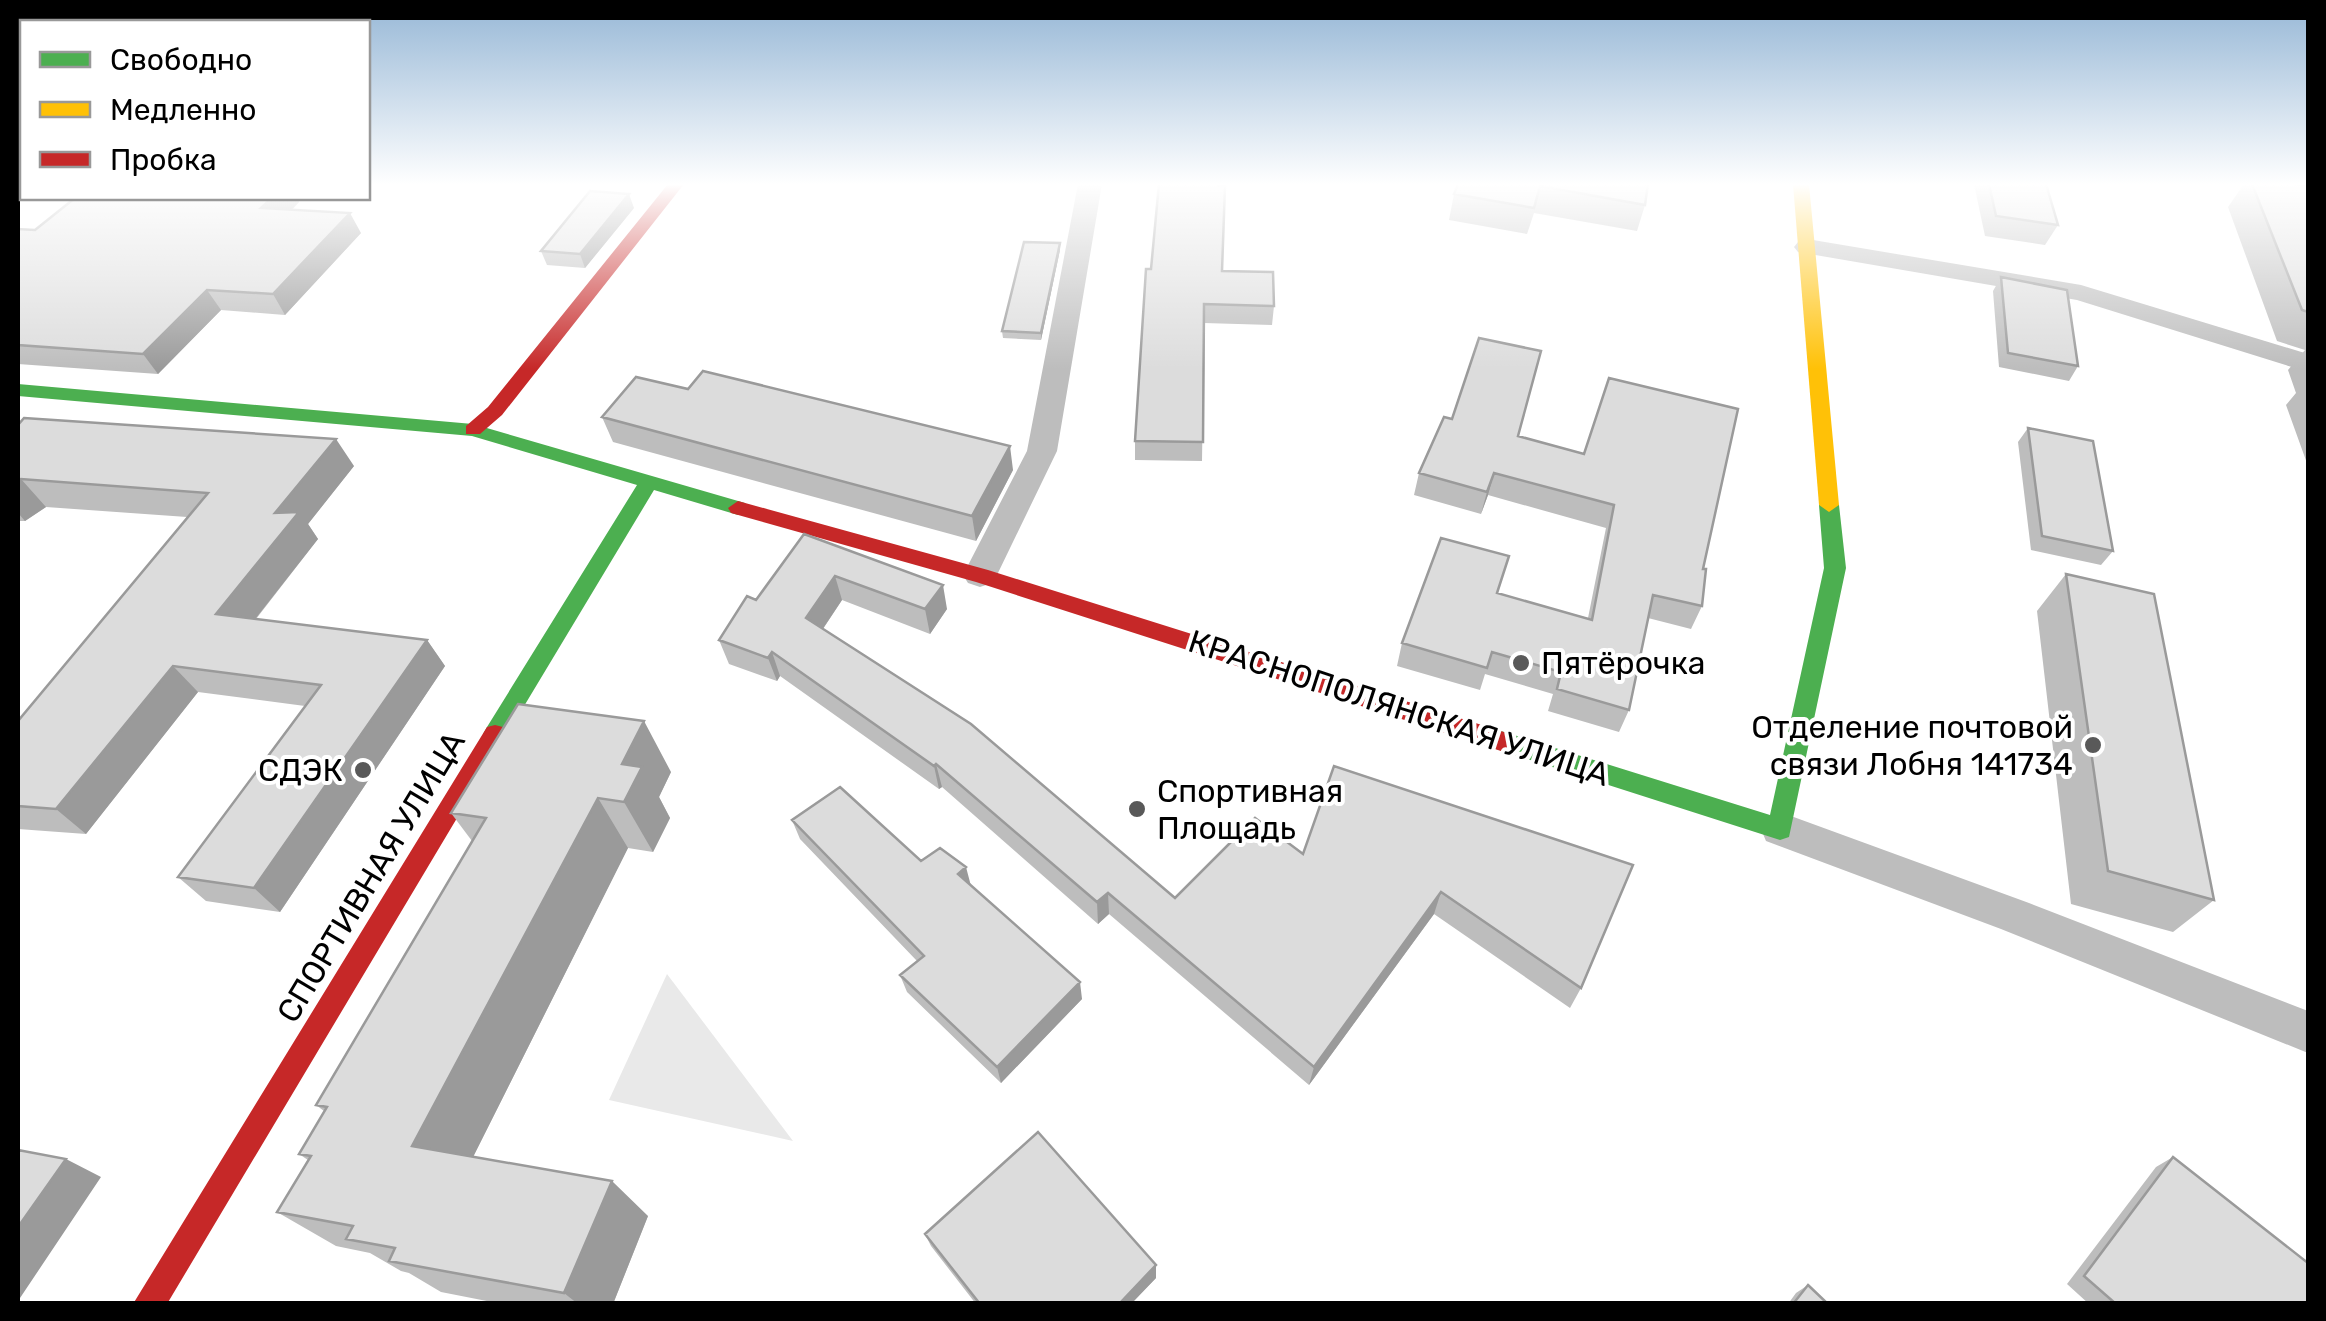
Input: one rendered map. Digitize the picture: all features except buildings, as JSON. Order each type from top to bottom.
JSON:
[{"type":"street","points":[[473,430],[495,411],[627,246]]},
{"type":"street","points":[[980,575],[1042,451],[1079,246]]},
{"type":"street","points":[[1780,829],[1835,568],[1807,247],[2081,293],[2308,363]]},
{"type":"street","name":"КРАСНОПОЛЯНСКАЯ УЛИЦА","points":[[18,390],[473,430],[648,484],[980,575],[1780,829],[2015,916],[2308,1032]]},
{"type":"street","name":"СПОРТИВНАЯ УЛИЦА","points":[[149,1304],[648,484]]},
{"type":"shaded area","points":[[667,974],[793,1141],[609,1100]]},
{"type":"traffic: fast","points":[[18,390],[473,430],[738,508]]},
{"type":"traffic: fast","points":[[495,734],[648,483]]},
{"type":"traffic: fast","points":[[1501,741],[1780,829],[1835,568],[1829,505]]},
{"type":"traffic: slow","points":[[1806,246],[1829,505]]},
{"type":"traffic: jam","points":[[473,430],[495,411],[627,246]]},
{"type":"traffic: jam","points":[[738,508],[980,575],[1501,741]]},
{"type":"traffic: jam","points":[[149,1304],[495,734]]},
{"type":"place","name":"Пятёрочка","points":[[1521,663]]},
{"type":"place","name":"Отделение почтовой связи Лобня 141734","points":[[2093,745]]},
{"type":"place","name":"СДЭК","points":[[363,770]]},
{"type":"place","name":"Спортивная Площадь","points":[[1137,809]]}]
